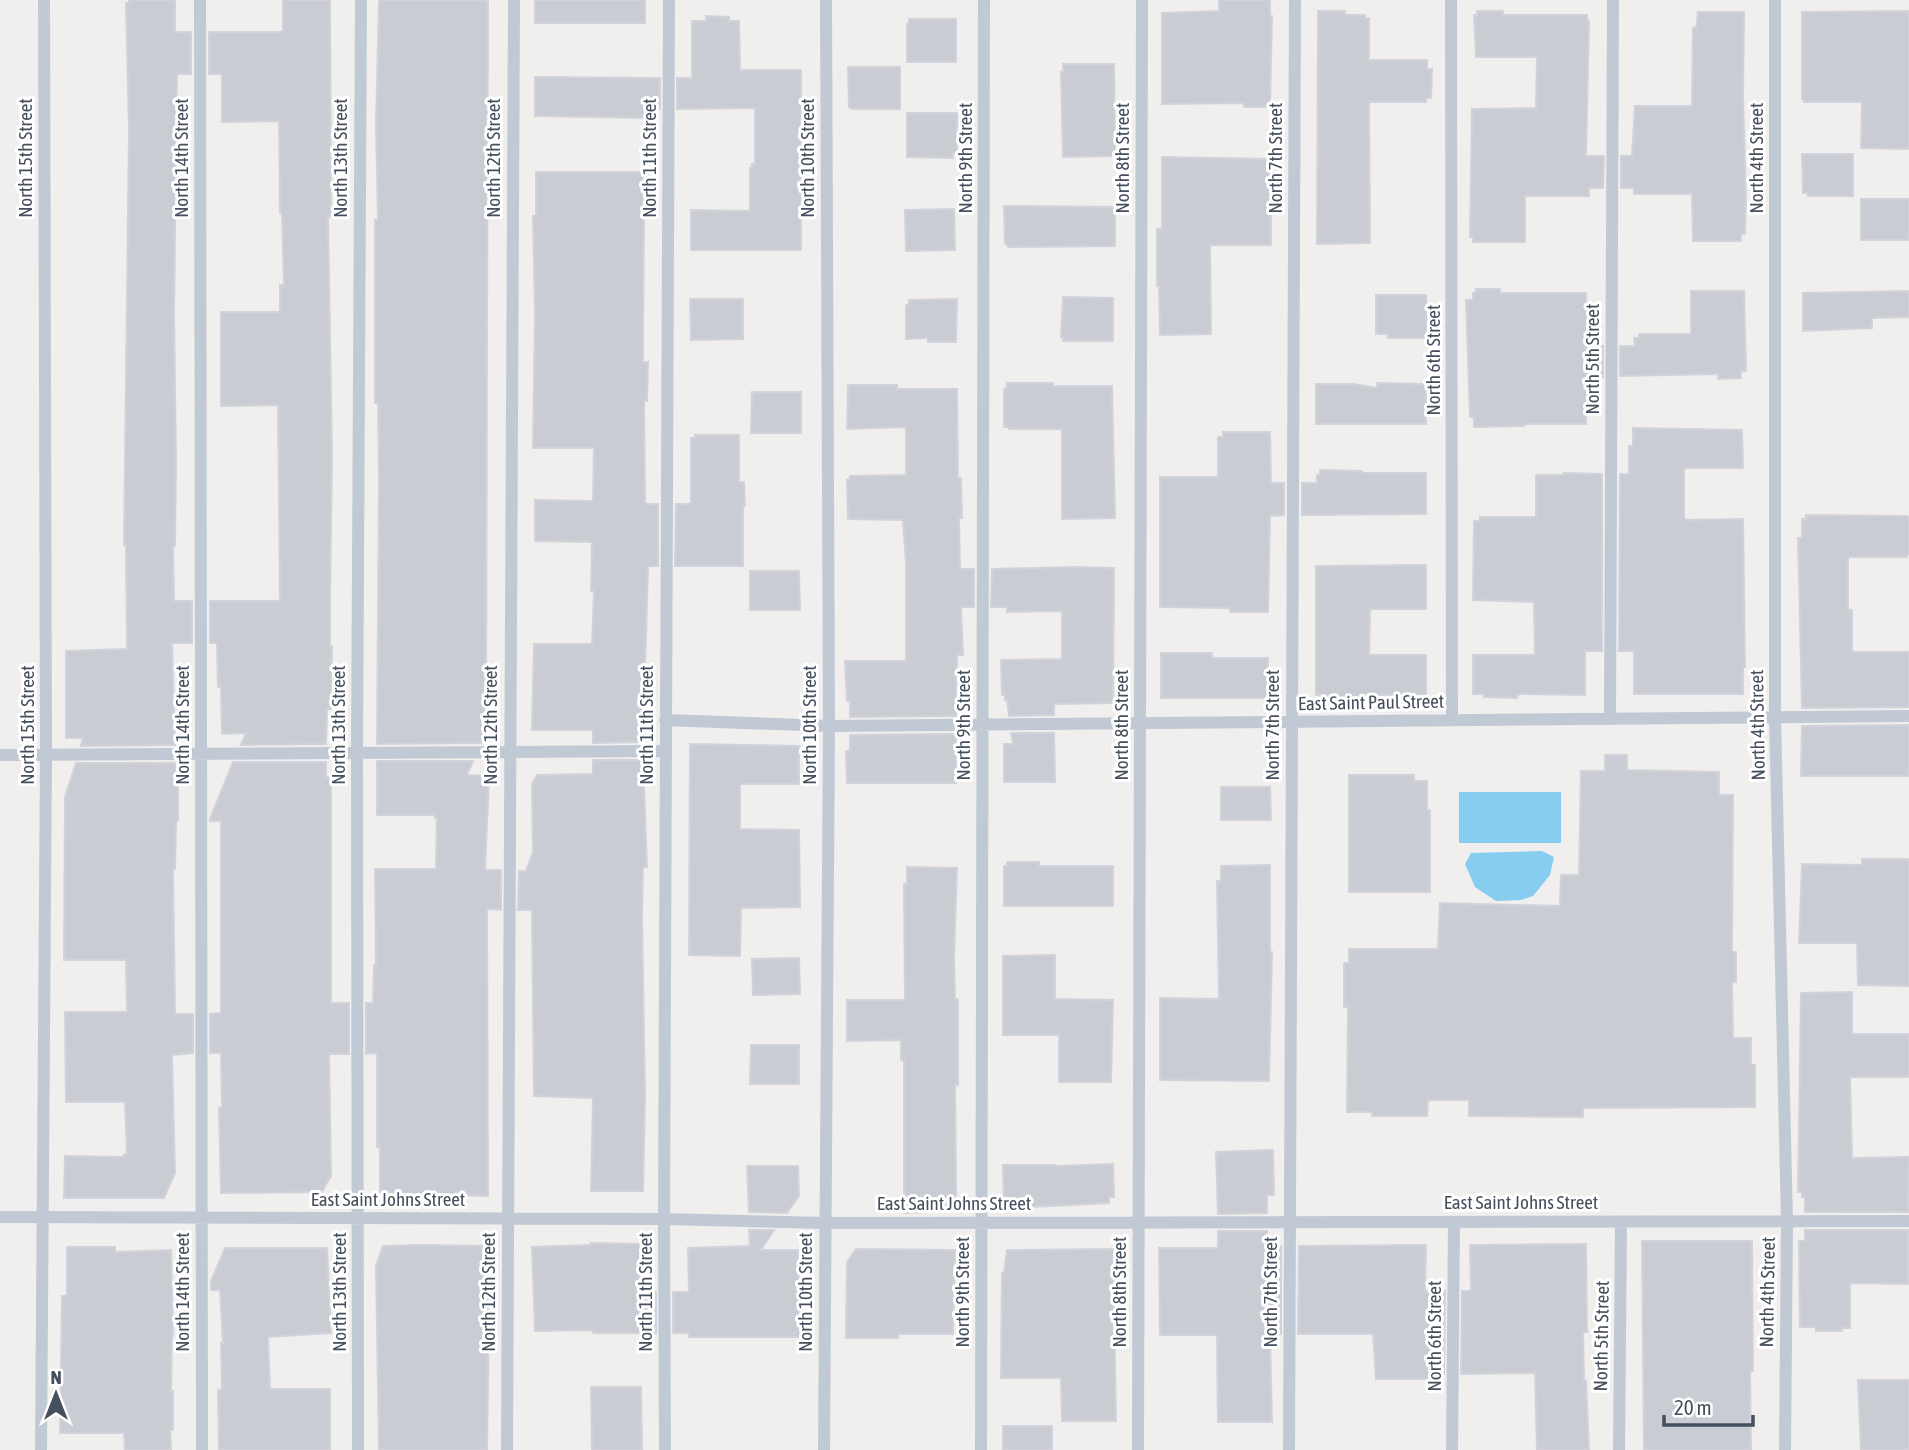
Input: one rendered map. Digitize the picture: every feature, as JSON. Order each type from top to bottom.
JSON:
[{"type":"lane","name":"North 15th Street","points":[[41,1450],[46,755],[44,0]]},
{"type":"lane","name":"North 14th Street","points":[[200,0],[202,1450]]},
{"type":"lane","name":"North 13th Street","points":[[358,1450],[360,0]]},
{"type":"lane","name":"North 12th Street","points":[[507,1450],[513,0]]},
{"type":"lane","name":"North 11th Street","points":[[665,1450],[668,0]]},
{"type":"lane","name":"North 10th Street","points":[[824,1450],[829,726],[826,0]]},
{"type":"lane","name":"North 9th Street","points":[[981,1450],[984,0]]},
{"type":"lane","name":"North 8th Street","points":[[1138,1450],[1142,0]]},
{"type":"lane","name":"North 7th Street","points":[[1289,1450],[1295,0]]},
{"type":"lane","name":"North 6th Street","points":[[1451,0],[1452,720]]},
{"type":"lane","name":"North 5th Street","points":[[1610,719],[1613,0]]},
{"type":"lane","name":"North 4th Street","points":[[1775,0],[1775,717],[1787,1221],[1784,1450]]},
{"type":"lane","name":"East Saint Paul Street","points":[[665,720],[829,726],[1909,716]]},
{"type":"lane","points":[[0,755],[665,751]]},
{"type":"lane","name":"East Saint Johns Street","points":[[0,1217],[664,1219],[825,1223],[1909,1221]]},
{"type":"lane","name":"North 6th Street","points":[[1452,1450],[1454,1222]]},
{"type":"lane","name":"North 5th Street","points":[[1619,1450],[1621,1222]]},
{"type":"water","points":[[1459,792],[1561,792],[1561,843],[1459,843]]},
{"type":"water","points":[[1542,851],[1554,857],[1550,875],[1533,896],[1521,900],[1496,901],[1475,887],[1465,864],[1471,853]]},
{"type":"building","points":[[129,0],[175,0],[175,32],[191,32],[191,74],[177,74],[174,314],[176,460],[173,546],[174,601],[192,601],[192,643],[172,643],[175,745],[81,746],[83,738],[66,738],[66,651],[127,649],[124,545],[129,129],[126,3],[129,3]]},
{"type":"building","points":[[283,0],[330,0],[331,217],[328,217],[332,457],[331,709],[327,709],[326,744],[241,745],[246,733],[222,734],[217,643],[210,643],[210,601],[280,601],[278,405],[221,406],[221,312],[280,312],[280,285],[284,285],[279,121],[222,122],[222,74],[209,74],[209,32],[283,32]]},
{"type":"building","points":[[379,0],[488,0],[486,693],[491,693],[490,720],[481,743],[377,744],[379,480],[378,403],[375,403],[375,220],[378,220],[376,123]]},
{"type":"building","points":[[535,0],[645,0],[645,23],[535,23]]},
{"type":"building","points":[[1219,0],[1270,0],[1270,103],[1267,103],[1267,107],[1244,107],[1244,103],[1162,104],[1162,13],[1219,11]]},
{"type":"building","points":[[1318,11],[1345,11],[1345,15],[1365,15],[1365,18],[1369,18],[1369,60],[1427,60],[1427,69],[1432,69],[1431,98],[1426,98],[1426,102],[1369,102],[1370,243],[1317,244]]},
{"type":"building","points":[[1477,11],[1503,11],[1503,15],[1587,15],[1589,20],[1586,156],[1604,156],[1603,188],[1589,188],[1589,196],[1525,196],[1525,242],[1473,242],[1473,237],[1470,237],[1472,109],[1536,108],[1537,57],[1476,57],[1474,15],[1477,15]]},
{"type":"building","points":[[1909,11],[1909,149],[1861,148],[1862,102],[1804,102],[1802,99],[1802,12]]},
{"type":"building","points":[[1698,12],[1744,12],[1746,197],[1745,234],[1741,234],[1741,241],[1693,241],[1692,194],[1634,194],[1634,188],[1621,188],[1621,156],[1632,156],[1635,106],[1692,106],[1693,28],[1696,28]]},
{"type":"building","points":[[706,16],[729,17],[729,21],[739,21],[740,70],[801,70],[801,250],[691,250],[691,210],[750,211],[750,168],[755,164],[755,108],[677,109],[677,78],[692,78],[692,21],[706,21]]},
{"type":"building","points":[[909,19],[956,19],[956,62],[907,62]]},
{"type":"building","points":[[1063,64],[1114,64],[1115,156],[1063,157]]},
{"type":"building","points":[[848,67],[900,67],[900,109],[849,107]]},
{"type":"building","points":[[535,77],[660,78],[660,109],[649,109],[649,118],[535,116]]},
{"type":"building","points":[[907,113],[957,113],[957,153],[953,153],[953,158],[907,157]]},
{"type":"building","points":[[1802,154],[1853,154],[1853,196],[1808,196],[1808,193],[1803,193]]},
{"type":"building","points":[[1162,157],[1271,159],[1271,245],[1210,245],[1211,334],[1160,335],[1157,229],[1162,229]]},
{"type":"building","points":[[536,172],[648,172],[647,211],[644,211],[643,362],[648,362],[647,401],[644,401],[645,504],[658,504],[658,566],[648,566],[643,742],[593,743],[593,730],[532,730],[534,644],[592,644],[594,591],[591,591],[592,542],[535,541],[535,500],[593,501],[594,448],[533,448],[533,216],[536,216]]},
{"type":"building","points":[[1861,199],[1909,199],[1909,240],[1861,240]]},
{"type":"building","points":[[1004,206],[1115,207],[1115,246],[1008,247],[1008,244],[1005,244]]},
{"type":"building","points":[[954,209],[955,250],[906,251],[905,210]]},
{"type":"building","points":[[1476,289],[1500,289],[1500,293],[1586,293],[1587,346],[1603,346],[1603,377],[1587,378],[1586,424],[1474,427],[1474,417],[1470,417],[1466,300],[1473,300]]},
{"type":"building","points":[[1691,291],[1744,291],[1746,371],[1741,371],[1741,378],[1718,379],[1718,374],[1620,376],[1620,346],[1635,346],[1634,338],[1639,338],[1639,334],[1691,334]]},
{"type":"building","points":[[1909,291],[1909,317],[1872,318],[1872,328],[1803,331],[1803,293]]},
{"type":"building","points":[[1376,295],[1426,295],[1427,338],[1388,338],[1388,334],[1376,334]]},
{"type":"building","points":[[1063,297],[1113,298],[1113,341],[1063,341]]},
{"type":"building","points":[[690,299],[743,299],[743,339],[691,340]]},
{"type":"building","points":[[957,299],[956,342],[928,342],[928,338],[906,339],[906,305],[909,305],[909,300]]},
{"type":"building","points":[[1007,383],[1112,386],[1115,518],[1062,519],[1062,429],[1004,427],[1004,389],[1007,388]]},
{"type":"building","points":[[1377,383],[1426,384],[1426,424],[1316,424],[1316,384],[1353,384],[1377,388]]},
{"type":"building","points":[[848,385],[897,385],[897,389],[957,389],[958,478],[961,478],[962,518],[959,518],[960,569],[974,569],[974,607],[961,607],[963,655],[957,655],[956,716],[850,717],[845,661],[906,661],[906,564],[903,520],[848,519],[847,480],[850,480],[850,476],[906,475],[906,427],[847,429]]},
{"type":"building","points":[[752,392],[801,392],[801,433],[751,433]]},
{"type":"building","points":[[1633,428],[1742,430],[1743,468],[1684,468],[1684,515],[1685,520],[1743,519],[1743,694],[1634,694],[1634,651],[1619,651],[1620,474],[1629,474],[1629,446],[1633,446]]},
{"type":"building","points":[[1223,432],[1270,432],[1271,483],[1284,483],[1284,515],[1270,516],[1268,612],[1230,612],[1230,608],[1160,607],[1160,477],[1218,477],[1218,437],[1223,437]]},
{"type":"building","points":[[695,435],[739,435],[739,482],[744,482],[745,506],[743,566],[675,566],[676,504],[691,504],[691,438],[695,438]]},
{"type":"building","points":[[1320,470],[1426,473],[1426,514],[1302,515],[1302,483],[1317,483]]},
{"type":"building","points":[[1602,474],[1602,651],[1585,651],[1585,695],[1521,694],[1517,695],[1517,698],[1473,694],[1473,655],[1535,655],[1534,602],[1473,600],[1474,521],[1480,521],[1480,517],[1536,517],[1536,475]]},
{"type":"building","points":[[1806,515],[1909,518],[1907,557],[1848,557],[1848,610],[1852,610],[1852,652],[1909,652],[1909,707],[1802,708],[1798,538],[1802,538],[1802,519],[1806,519]]},
{"type":"building","points":[[1426,565],[1426,609],[1370,609],[1369,655],[1426,655],[1426,695],[1320,698],[1320,695],[1316,695],[1316,566]]},
{"type":"building","points":[[1114,568],[1113,703],[1054,704],[1054,715],[1009,716],[1007,700],[1005,695],[1002,695],[1001,660],[1062,659],[1062,611],[1007,612],[1007,607],[991,607],[992,569]]},
{"type":"building","points":[[750,571],[799,571],[800,610],[750,610]]},
{"type":"building","points":[[1161,653],[1212,653],[1212,658],[1268,658],[1267,698],[1161,698]]},
{"type":"building","points":[[1909,725],[1909,776],[1801,776],[1802,726]]},
{"type":"building","points":[[1011,733],[1054,733],[1055,782],[1004,782],[1004,744],[1013,744]]},
{"type":"building","points":[[956,734],[956,783],[847,783],[846,751],[850,751],[850,735]]},
{"type":"building","points":[[690,744],[799,746],[799,784],[740,784],[740,829],[799,830],[800,907],[741,908],[740,956],[689,955]]},
{"type":"building","points":[[1605,755],[1627,755],[1627,770],[1719,772],[1719,795],[1733,795],[1732,952],[1736,952],[1736,982],[1732,982],[1733,1038],[1751,1038],[1751,1065],[1755,1065],[1755,1107],[1583,1108],[1583,1117],[1469,1116],[1469,1100],[1428,1100],[1427,1116],[1372,1116],[1372,1112],[1347,1112],[1348,1007],[1344,1007],[1344,963],[1349,963],[1349,949],[1438,949],[1440,903],[1560,906],[1561,875],[1579,875],[1581,771],[1605,771]]},
{"type":"building","points":[[593,760],[643,760],[647,867],[643,867],[642,916],[645,1097],[643,1191],[591,1191],[593,1098],[534,1096],[532,910],[518,910],[519,871],[526,871],[533,852],[532,784],[537,775],[593,774]]},
{"type":"building","points":[[377,761],[473,761],[467,775],[489,776],[485,870],[501,870],[501,910],[487,909],[488,1196],[380,1193],[377,1053],[366,1054],[366,1003],[373,1003],[376,965],[375,869],[436,869],[437,818],[435,815],[377,815]]},
{"type":"building","points":[[233,762],[326,762],[326,777],[331,777],[331,1003],[349,1003],[349,1054],[329,1054],[331,1176],[322,1192],[221,1193],[221,1053],[210,1053],[210,1014],[221,1013],[221,821],[210,819]]},
{"type":"building","points":[[76,763],[175,763],[178,778],[178,821],[173,869],[175,1014],[193,1014],[193,1053],[172,1055],[175,1173],[164,1198],[64,1198],[65,1156],[124,1157],[124,1154],[127,1154],[125,1102],[66,1102],[65,1012],[127,1012],[126,960],[64,960],[65,797]]},
{"type":"building","points":[[1349,775],[1414,775],[1414,781],[1427,781],[1427,810],[1430,810],[1430,892],[1349,892]]},
{"type":"building","points":[[1221,787],[1270,787],[1271,820],[1221,820]]},
{"type":"building","points":[[1862,859],[1909,859],[1909,986],[1858,985],[1857,943],[1799,943],[1802,864],[1862,865]]},
{"type":"building","points":[[1007,862],[1039,862],[1039,866],[1113,866],[1113,906],[1004,906],[1004,866],[1007,866]]},
{"type":"building","points":[[1270,865],[1272,952],[1269,1081],[1160,1080],[1160,998],[1219,999],[1217,881],[1221,881],[1221,866]]},
{"type":"building","points":[[907,867],[957,868],[954,957],[955,999],[958,999],[958,1085],[955,1085],[956,1200],[950,1200],[950,1211],[904,1213],[904,1060],[901,1060],[901,1040],[847,1041],[847,1000],[905,1000],[904,884],[907,884]]},
{"type":"building","points":[[1055,955],[1055,999],[1113,1000],[1111,1082],[1059,1082],[1059,1035],[1003,1035],[1003,956]]},
{"type":"building","points":[[799,958],[800,994],[753,995],[752,959]]},
{"type":"building","points":[[1852,992],[1852,1034],[1909,1034],[1909,1077],[1850,1077],[1852,1158],[1909,1157],[1908,1212],[1805,1212],[1805,1197],[1802,1197],[1802,1192],[1798,1192],[1801,993]]},
{"type":"building","points":[[751,1045],[799,1045],[799,1084],[750,1084]]},
{"type":"building","points":[[1273,1150],[1274,1195],[1267,1195],[1267,1213],[1218,1214],[1216,1152]]},
{"type":"building","points":[[1113,1164],[1114,1197],[1109,1197],[1109,1203],[1031,1207],[1004,1205],[1003,1165]]},
{"type":"building","points":[[747,1166],[798,1166],[799,1196],[787,1213],[749,1212]]},
{"type":"building","points":[[749,1230],[774,1230],[761,1250],[798,1250],[800,1337],[689,1337],[689,1333],[673,1333],[673,1292],[689,1292],[688,1248],[750,1246]]},
{"type":"building","points":[[1805,1230],[1908,1230],[1908,1284],[1850,1283],[1850,1328],[1842,1328],[1842,1331],[1816,1331],[1816,1327],[1800,1327],[1799,1241],[1805,1241]]},
{"type":"building","points":[[1218,1231],[1267,1231],[1267,1244],[1281,1246],[1281,1334],[1270,1337],[1272,1422],[1218,1422],[1217,1335],[1160,1335],[1159,1248],[1218,1248]]},
{"type":"building","points":[[1642,1241],[1752,1241],[1751,1450],[1644,1450]]},
{"type":"building","points":[[591,1243],[644,1244],[643,1292],[656,1292],[656,1333],[535,1331],[532,1247]]},
{"type":"building","points":[[1586,1244],[1587,1332],[1583,1332],[1589,1450],[1537,1450],[1535,1373],[1461,1374],[1462,1291],[1471,1291],[1470,1245]]},
{"type":"building","points":[[1426,1245],[1425,1291],[1445,1291],[1444,1374],[1429,1374],[1429,1379],[1376,1379],[1373,1334],[1298,1334],[1299,1246]]},
{"type":"building","points":[[383,1246],[490,1246],[487,1450],[379,1450],[376,1266]]},
{"type":"building","points":[[67,1247],[115,1247],[115,1252],[171,1250],[171,1450],[125,1450],[124,1433],[60,1433],[62,1296],[67,1296]]},
{"type":"building","points":[[225,1248],[327,1248],[331,1333],[268,1337],[270,1389],[330,1389],[330,1450],[219,1450],[218,1390],[222,1389],[223,1343],[220,1290],[211,1290],[211,1281]]},
{"type":"building","points":[[856,1249],[955,1250],[953,1334],[846,1338],[847,1262]]},
{"type":"building","points":[[1113,1249],[1116,1421],[1062,1421],[1061,1378],[1001,1378],[1002,1273],[1007,1250]]},
{"type":"building","points":[[1858,1380],[1909,1380],[1909,1450],[1861,1450]]},
{"type":"building","points":[[591,1387],[641,1387],[642,1450],[592,1450]]},
{"type":"building","points":[[1003,1426],[1052,1426],[1052,1450],[1003,1450]]}]
